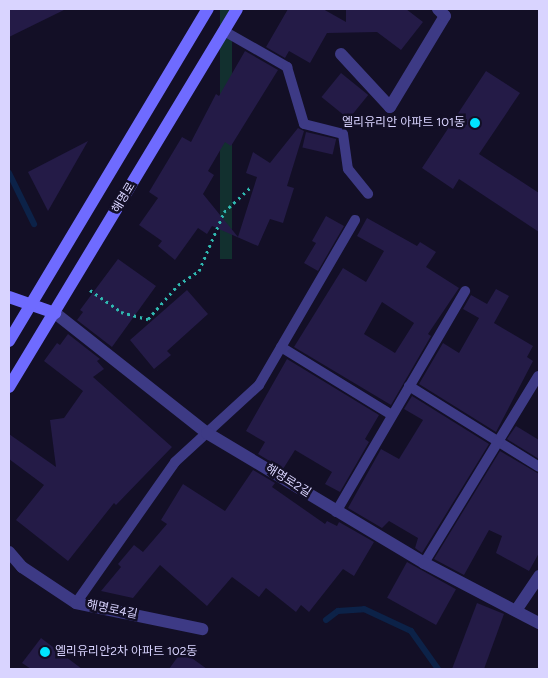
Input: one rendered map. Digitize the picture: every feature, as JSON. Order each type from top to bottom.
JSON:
[{"type":"street","name":"해명로","points":[[9,341],[208,9]]},
{"type":"street","name":"해명로","points":[[9,386],[55,313],[237,9]]},
{"type":"street","points":[[341,54],[390,107],[445,16],[438,9]]},
{"type":"street","points":[[9,297],[55,313]]},
{"type":"street","name":"해명로2길","points":[[55,313],[207,433],[336,512],[424,562],[517,609],[539,624]]},
{"type":"street","name":"해명로4길","points":[[9,552],[22,567],[76,603],[202,630]]},
{"type":"street","points":[[517,609],[539,576]]},
{"type":"lane","points":[[224,32],[287,67],[304,124],[343,134],[348,169],[368,194]]},
{"type":"lane","points":[[76,603],[175,462],[259,385],[355,220]]},
{"type":"lane","points":[[336,512],[465,291]]},
{"type":"lane","points":[[281,347],[392,415]]},
{"type":"lane","points":[[424,562],[538,376]]},
{"type":"lane","points":[[409,386],[539,467]]},
{"type":"path","points":[[90,290],[121,312],[148,318],[178,285],[199,271],[224,212],[252,186]]},
{"type":"green space","points":[[220,9],[232,9],[232,259],[220,259]]},
{"type":"building","points":[[9,9],[66,9],[9,37]]},
{"type":"building","points":[[288,9],[323,9],[346,22],[346,9],[406,9],[423,22],[401,50],[377,32],[327,33],[310,63],[289,51],[285,58],[266,47]]},
{"type":"building","points":[[245,51],[278,70],[231,146],[225,142],[208,171],[214,175],[203,194],[238,237],[257,177],[246,173],[253,152],[270,163],[298,128],[304,131],[287,186],[294,188],[283,223],[270,219],[258,246],[212,226],[207,234],[198,228],[175,260],[158,246],[162,241],[139,225],[158,198],[149,192],[182,137],[191,142],[216,94],[219,96]]},
{"type":"building","name":"엘리유리안 아파트 101동","points":[[486,71],[520,93],[479,154],[539,193],[539,232],[459,179],[453,189],[422,168]]},
{"type":"building","points":[[341,73],[368,95],[349,119],[321,97]]},
{"type":"building","points":[[306,132],[336,139],[333,155],[302,148]]},
{"type":"building","points":[[88,141],[48,211],[28,172]]},
{"type":"building","points":[[326,216],[344,226],[318,271],[304,263],[316,243],[312,241]]},
{"type":"building","points":[[367,218],[417,246],[420,242],[436,252],[426,267],[459,288],[428,334],[431,336],[391,405],[294,347],[343,268],[366,282],[384,251],[357,236]],"holes":[[[382,302],[414,323],[395,353],[364,334]]]},
{"type":"building","points":[[118,259],[156,286],[112,347],[77,320],[83,312],[80,310]]},
{"type":"building","points":[[496,289],[509,296],[494,323],[533,346],[527,357],[533,361],[496,432],[419,384],[443,343],[459,353],[479,318],[463,309],[471,295],[487,304]]},
{"type":"building","points":[[187,290],[208,314],[167,351],[171,355],[154,369],[130,340]]},
{"type":"building","points":[[68,334],[100,359],[97,361],[104,369],[93,377],[172,447],[116,505],[114,503],[68,561],[16,520],[44,485],[9,459],[9,434],[56,467],[50,420],[64,418],[83,391],[44,361],[57,343],[60,345]]},
{"type":"building","points":[[287,359],[379,415],[365,439],[369,442],[340,492],[325,484],[332,472],[295,450],[283,469],[258,454],[265,442],[246,431]]},
{"type":"building","points":[[412,396],[489,444],[422,553],[415,548],[418,538],[389,521],[382,528],[348,508],[381,449],[399,459],[423,420],[404,409]]},
{"type":"building","points":[[516,426],[539,440],[539,459],[507,439]]},
{"type":"building","points":[[500,451],[539,474],[539,553],[529,571],[496,553],[502,536],[489,530],[464,575],[434,559]]},
{"type":"building","points":[[253,470],[275,483],[272,487],[325,524],[327,521],[337,526],[339,522],[374,542],[354,576],[343,569],[309,612],[301,605],[296,612],[266,588],[259,597],[232,577],[207,606],[160,565],[133,598],[101,591],[121,567],[118,564],[134,545],[143,552],[167,524],[161,520],[183,484],[225,511]]},
{"type":"building","points":[[407,562],[456,589],[436,625],[387,598]]},
{"type":"building","points":[[477,603],[504,614],[484,669],[452,669]]},
{"type":"building","name":"엘리유리안2차 아파트 102동","points":[[41,638],[82,669],[31,669],[22,663]]},
{"type":"building","points":[[182,651],[207,669],[169,669]]},
{"type":"waterway","points":[[9,173],[34,224]]},
{"type":"waterway","points":[[326,620],[338,611],[364,609],[411,631],[438,669]]},
{"type":"place","name":"엘리유리안 아파트 101동","points":[[475,123]]},
{"type":"place","name":"엘리유리안2차 아파트 102동","points":[[45,652]]}]
